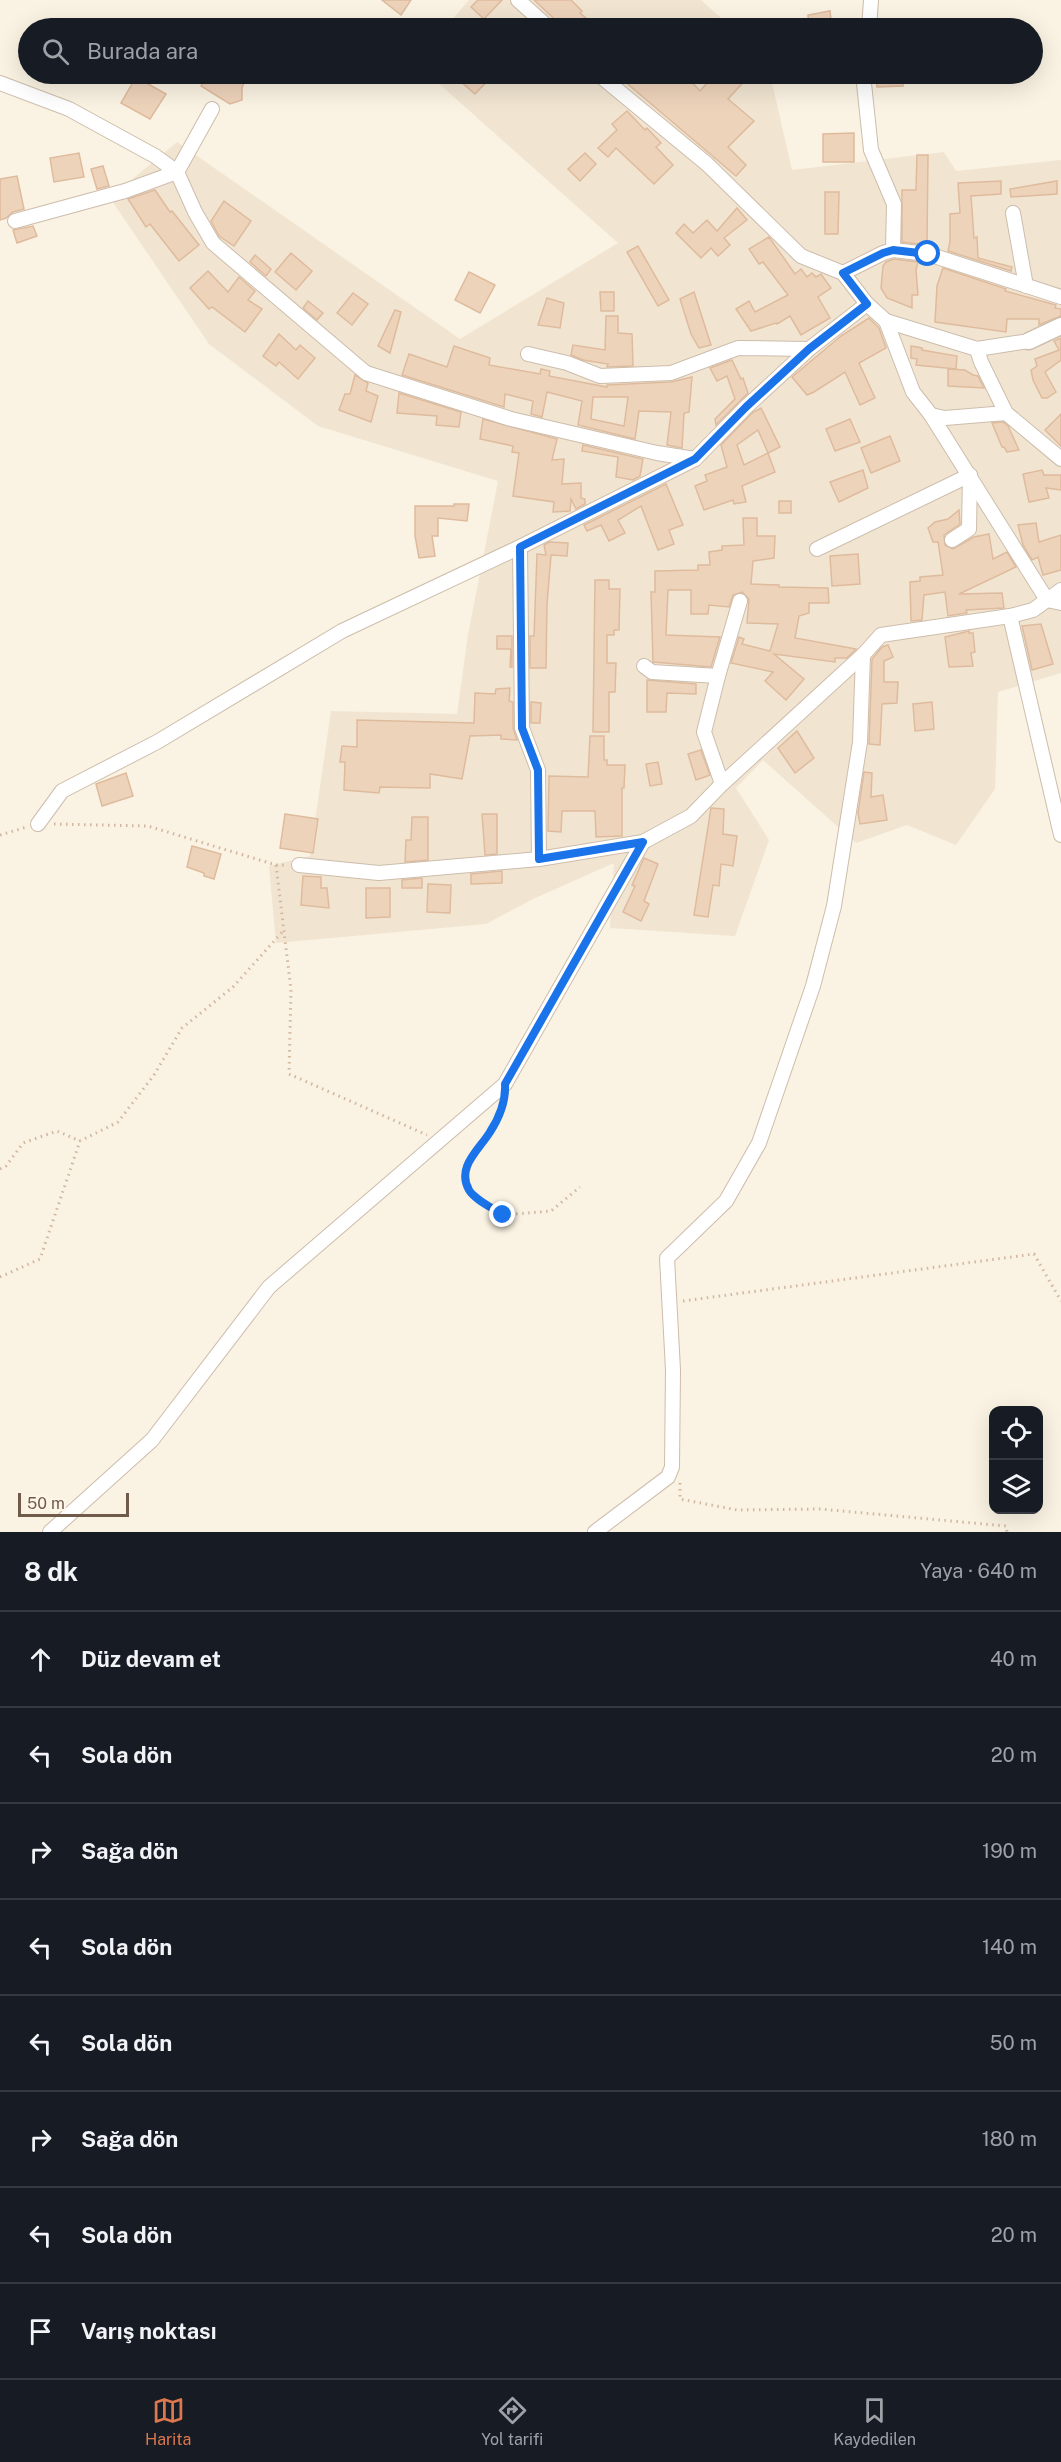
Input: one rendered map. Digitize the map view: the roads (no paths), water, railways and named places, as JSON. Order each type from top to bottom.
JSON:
[{"type":"street","points":[[518,0],[538,18]]},
{"type":"street","points":[[870,18],[871,0]]},
{"type":"street","points":[[0,83],[69,109],[155,156],[177,172],[195,212],[213,243],[366,373],[511,419],[657,453],[695,459]]},
{"type":"street","points":[[610,84],[707,164],[801,256],[843,273],[867,304],[886,321],[977,349],[1029,341],[1061,326]]},
{"type":"street","points":[[864,84],[871,150],[894,204],[893,250]]},
{"type":"street","points":[[15,221],[125,191],[177,172],[212,109]]},
{"type":"street","points":[[1013,213],[1026,286]]},
{"type":"street","points":[[843,273],[893,250],[928,254],[1061,297]]},
{"type":"street","points":[[38,824],[62,791],[87,776],[157,742],[342,631],[520,547],[695,459],[746,407],[809,349],[867,304]]},
{"type":"street","points":[[886,321],[913,392],[931,415],[1054,601]]},
{"type":"street","points":[[528,354],[567,363],[600,376],[671,373],[738,348],[809,349]]},
{"type":"street","points":[[977,349],[1006,413],[1061,459]]},
{"type":"street","points":[[931,415],[945,418],[1006,413]]},
{"type":"street","points":[[952,540],[969,529],[970,476]]},
{"type":"street","points":[[817,549],[970,476]]},
{"type":"street","points":[[520,547],[522,728],[538,770],[539,859]]},
{"type":"street","points":[[299,865],[379,873],[539,859],[643,842],[691,816],[722,784],[864,655],[881,635],[1010,616],[1054,601],[1061,590]]},
{"type":"street","points":[[722,784],[704,732],[717,676],[740,601]]},
{"type":"street","points":[[1010,616],[1061,835]]},
{"type":"street","points":[[595,1532],[668,1476],[672,1467],[673,1370],[666,1258],[726,1201],[759,1143],[813,986],[834,906],[860,742],[864,655]]},
{"type":"street","points":[[644,666],[652,672],[717,676]]},
{"type":"street","points":[[50,1532],[152,1440],[269,1287],[505,1084],[643,842]]}]
